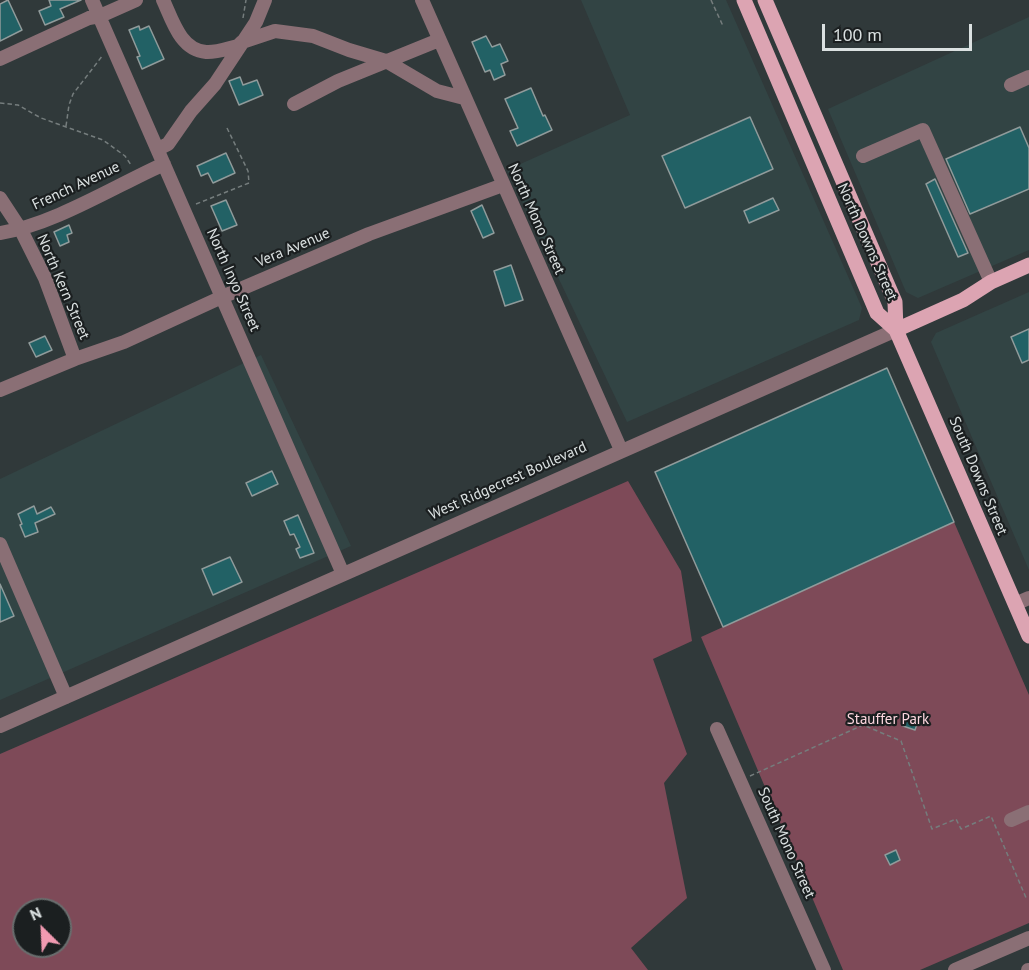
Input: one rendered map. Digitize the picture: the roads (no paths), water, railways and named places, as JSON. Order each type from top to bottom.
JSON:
[{"type":"main road","name":"North Downs Street","points":[[744,0],[877,313],[896,330]]},
{"type":"main road","name":"North Downs Street","points":[[765,0],[896,302],[896,330]]},
{"type":"main road","name":"West Ridgecrest Boulevard","points":[[896,330],[963,300],[991,282],[1029,265]]},
{"type":"main road","name":"South Downs Street","points":[[896,330],[1022,601],[1029,636]]},
{"type":"street","name":"North Inyo Street","points":[[92,0],[343,574]]},
{"type":"street","points":[[0,59],[89,18],[100,16],[136,0]]},
{"type":"street","points":[[163,0],[177,31],[189,46],[206,52],[238,46],[242,42],[275,31],[313,36],[386,61],[437,91],[464,98]]},
{"type":"street","points":[[158,149],[168,144],[191,111],[215,84],[256,22],[265,0]]},
{"type":"street","name":"North Mono Street","points":[[422,0],[621,450]]},
{"type":"street","points":[[294,104],[338,81],[439,40]]},
{"type":"street","points":[[1011,85],[1029,76]]},
{"type":"street","points":[[863,156],[923,130],[991,282]]},
{"type":"street","name":"French Avenue","points":[[0,233],[21,230],[164,164]]},
{"type":"street","name":"Vera Avenue","points":[[0,390],[75,359],[124,342],[369,234],[503,185]]},
{"type":"street","name":"North Kern Street","points":[[0,198],[21,230],[45,278],[75,359]]},
{"type":"street","name":"West Ridgecrest Boulevard","points":[[0,726],[896,330]]},
{"type":"street","points":[[0,544],[66,697]]},
{"type":"street","name":"South Mono Street","points":[[717,729],[824,970]]},
{"type":"street","points":[[1011,820],[1029,812]]},
{"type":"street","points":[[955,970],[1029,939]]},
{"type":"park label","name":"Stauffer Park","points":[[888,720]]}]
